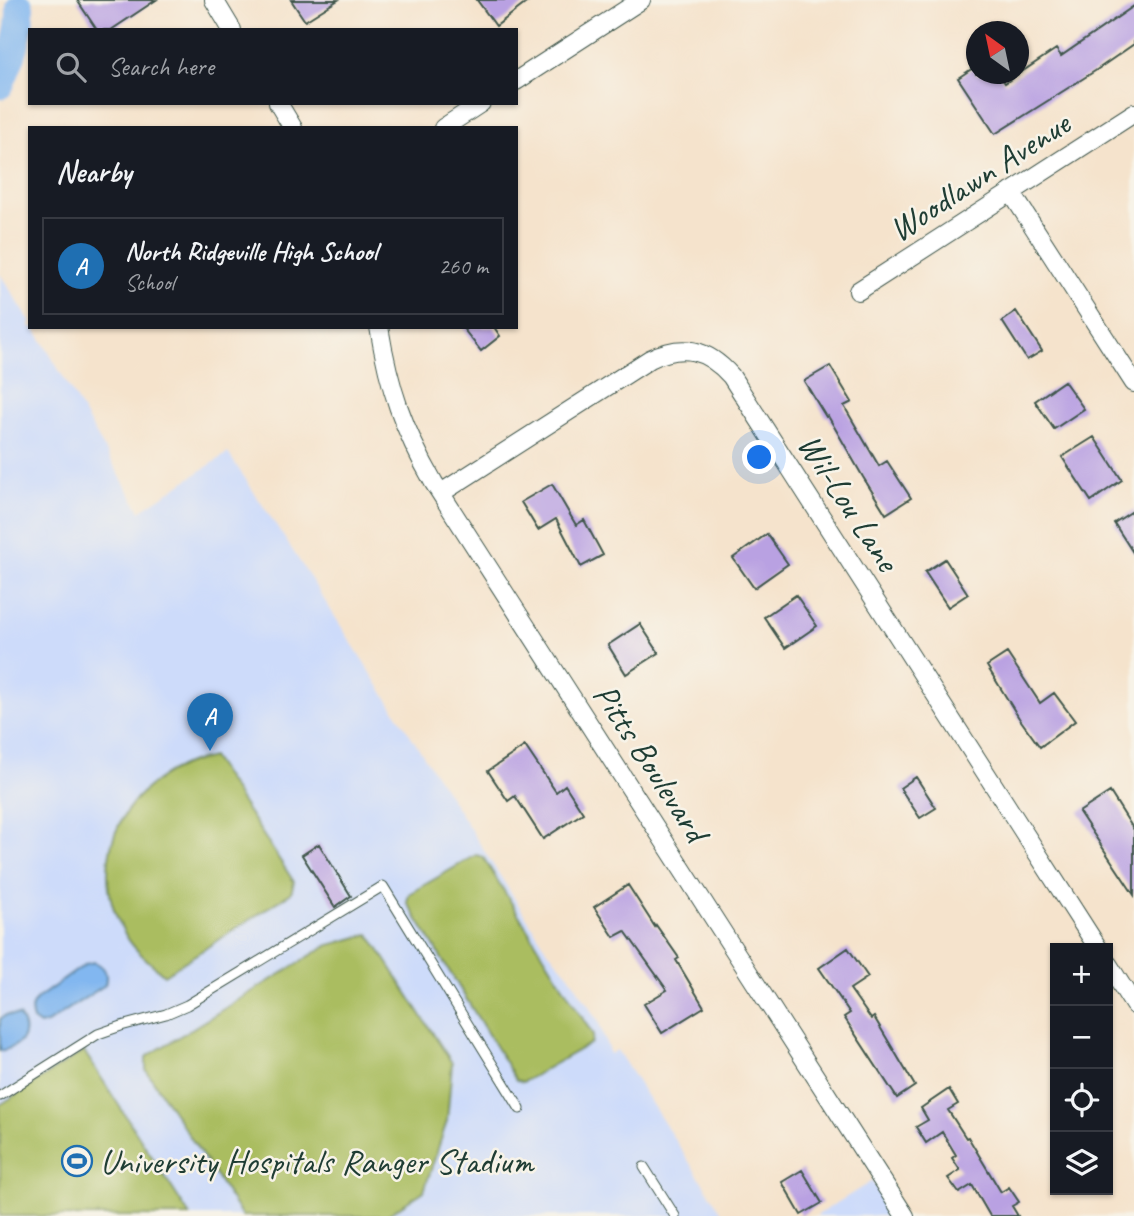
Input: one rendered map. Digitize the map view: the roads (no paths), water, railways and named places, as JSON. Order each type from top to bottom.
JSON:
[{"type":"street","points":[[214,0],[231,28]]},
{"type":"street","points":[[518,80],[641,0]]},
{"type":"street","points":[[279,105],[292,126]]},
{"type":"street","points":[[446,126],[478,105]]},
{"type":"street","name":"Woodlawn Avenue","points":[[858,291],[1134,113]]},
{"type":"street","points":[[1011,192],[1134,383]]},
{"type":"street","name":"Pitts Boulevard","points":[[379,329],[385,364],[404,425],[441,493],[905,1216]]},
{"type":"street","name":"Wil-Lou Lane","points":[[441,493],[663,352],[694,351],[708,356],[731,376],[1095,943]]},
{"type":"street","points":[[1113,972],[1134,1005]]},
{"type":"lane","points":[[0,1096],[90,1038],[187,1005],[383,886],[520,1109]]},
{"type":"lane","points":[[644,1167],[675,1216]]},
{"type":"water","points":[[94,962],[105,971],[105,985],[47,1023],[40,1025],[33,1020],[31,1008],[38,998],[86,964]]},
{"type":"water","points":[[6,1015],[19,1016],[24,1035],[13,1047],[0,1051],[0,1019]]},
{"type":"waterway","points":[[0,85],[17,38],[20,7]]},
{"type":"place","name":"North Ridgeville High School","points":[[210,751]]},
{"type":"place","name":"University Hospitals Ranger Stadium","points":[[77,1161]]}]
